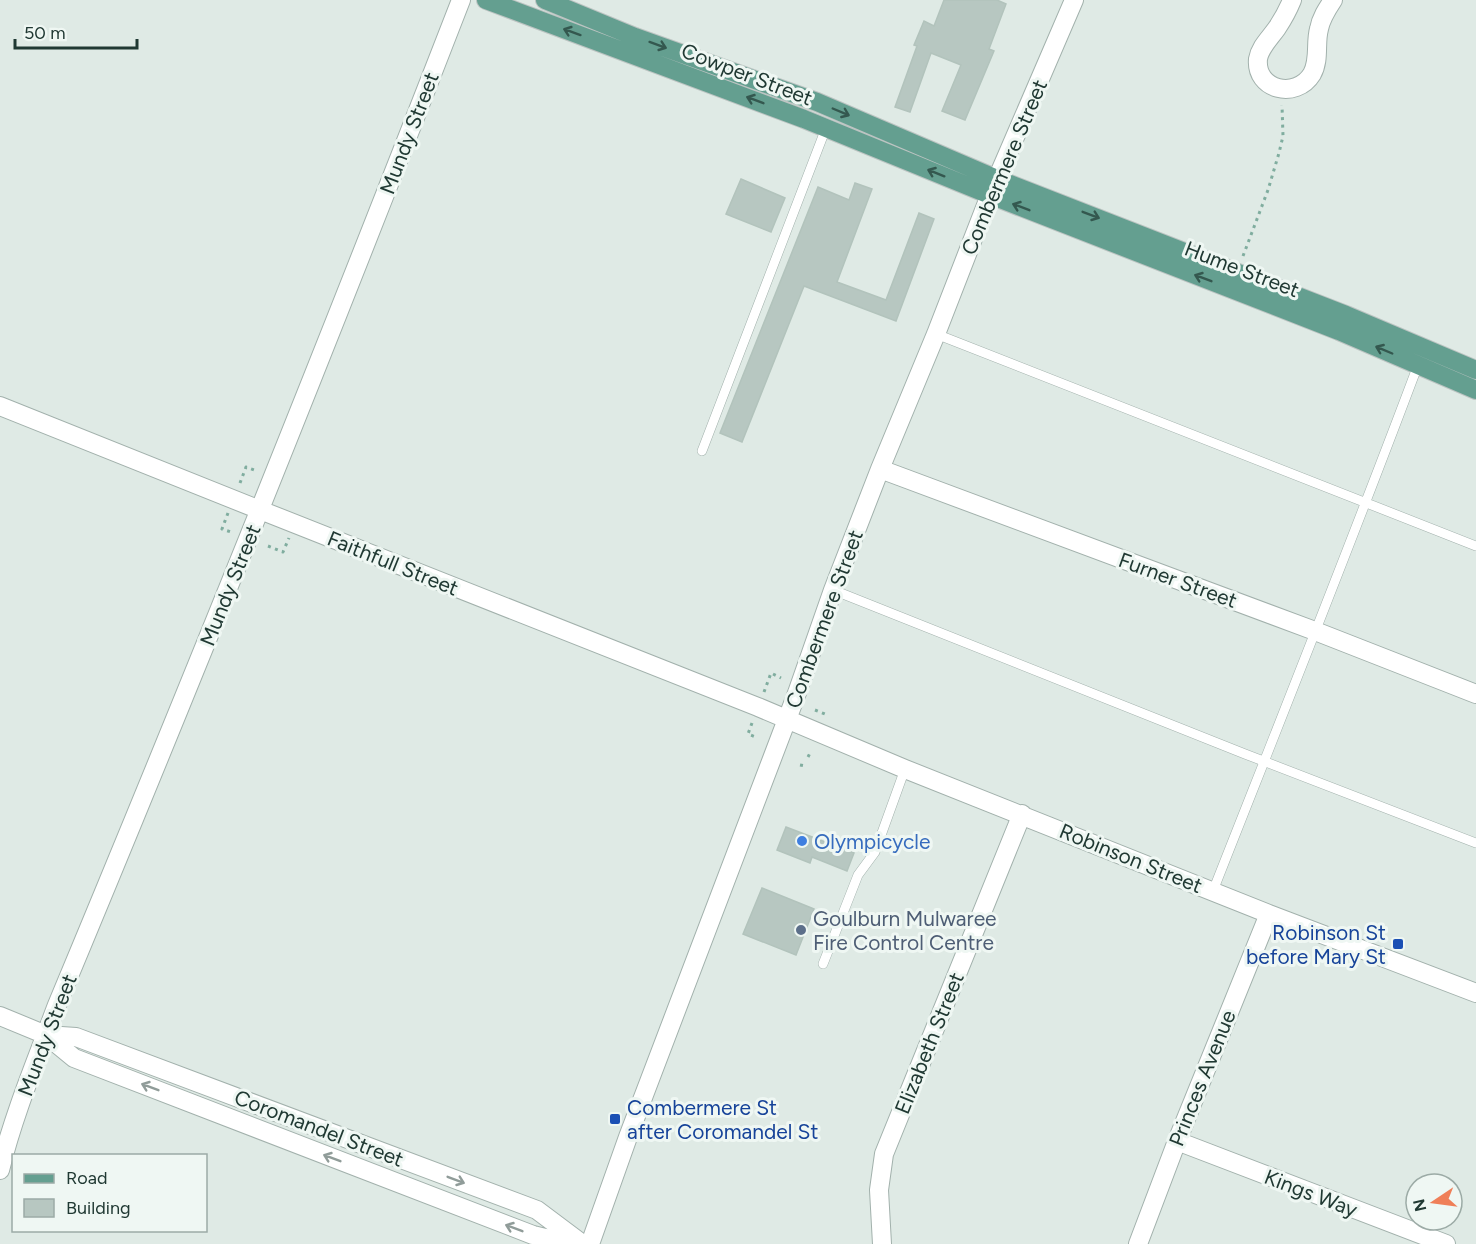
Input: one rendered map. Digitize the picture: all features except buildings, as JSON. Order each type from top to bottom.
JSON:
[{"type":"main road","name":"Cowper Street","points":[[486,0],[826,128],[994,187]]},
{"type":"main road","name":"Cowper Street","points":[[545,0],[635,37],[817,102],[994,187]]},
{"type":"main road","name":"Hume Street","points":[[994,187],[1237,272],[1476,370]]},
{"type":"main road","name":"Hume Street","points":[[994,187],[1476,390]]},
{"type":"street","name":"Mundy Street","points":[[0,1170],[12,1127],[37,1056],[260,510],[461,0]]},
{"type":"street","name":"Combermere Street","points":[[590,1244],[628,1137],[798,693],[833,590],[880,469],[994,187],[1074,0]]},
{"type":"street","points":[[1292,0],[1286,15],[1260,52],[1258,63],[1260,75],[1278,89],[1290,90],[1301,85],[1311,75],[1316,63],[1319,29],[1324,14],[1333,0]]},
{"type":"street","name":"Faithfull Street","points":[[0,406],[786,720]]},
{"type":"street","name":"Furner Street","points":[[880,469],[1315,631],[1476,694]]},
{"type":"street","name":"Robinson Street","points":[[786,720],[1269,914],[1476,993]]},
{"type":"street","name":"Elizabeth Street","points":[[882,1244],[879,1190],[884,1154],[1022,814]]},
{"type":"street","name":"Princes Avenue","points":[[1138,1244],[1269,914]]},
{"type":"street","name":"Coromandel Street","points":[[0,1016],[46,1035],[74,1058],[533,1235],[570,1244]]},
{"type":"street","name":"Coromandel Street","points":[[46,1035],[76,1037],[537,1210],[583,1244]]},
{"type":"street","points":[[182,1100],[189,1079]]},
{"type":"street","points":[[298,1144],[305,1123]]},
{"type":"street","name":"Kings Way","points":[[1177,1141],[1446,1244]]},
{"type":"street","points":[[417,1191],[425,1168]]},
{"type":"lane","points":[[702,451],[826,128]]},
{"type":"lane","points":[[936,334],[1476,546]]},
{"type":"lane","points":[[1213,891],[1418,365]]},
{"type":"lane","points":[[833,590],[1264,762],[1476,843]]},
{"type":"lane","points":[[823,963],[858,875],[875,852],[905,769]]},
{"type":"path","points":[[1237,272],[1268,190],[1279,153],[1283,136],[1282,89]]},
{"type":"path","points":[[240,483],[246,467],[262,472]]},
{"type":"path","points":[[230,509],[222,529],[237,534]]},
{"type":"path","points":[[268,546],[283,552],[291,534]]},
{"type":"path","points":[[764,692],[771,673],[781,678]]},
{"type":"path","points":[[815,710],[825,714]]},
{"type":"path","points":[[753,721],[748,734],[758,738]]},
{"type":"path","points":[[800,765],[805,766]]},
{"type":"place","name":"Olympicycle","points":[[802,841]]},
{"type":"place","name":"Goulburn Mulwaree Fire Control Centre","points":[[801,930]]},
{"type":"place","name":"Robinson St before Mary St","points":[[1398,944]]},
{"type":"place","name":"Combermere St after Coromandel St","points":[[615,1119]]}]
